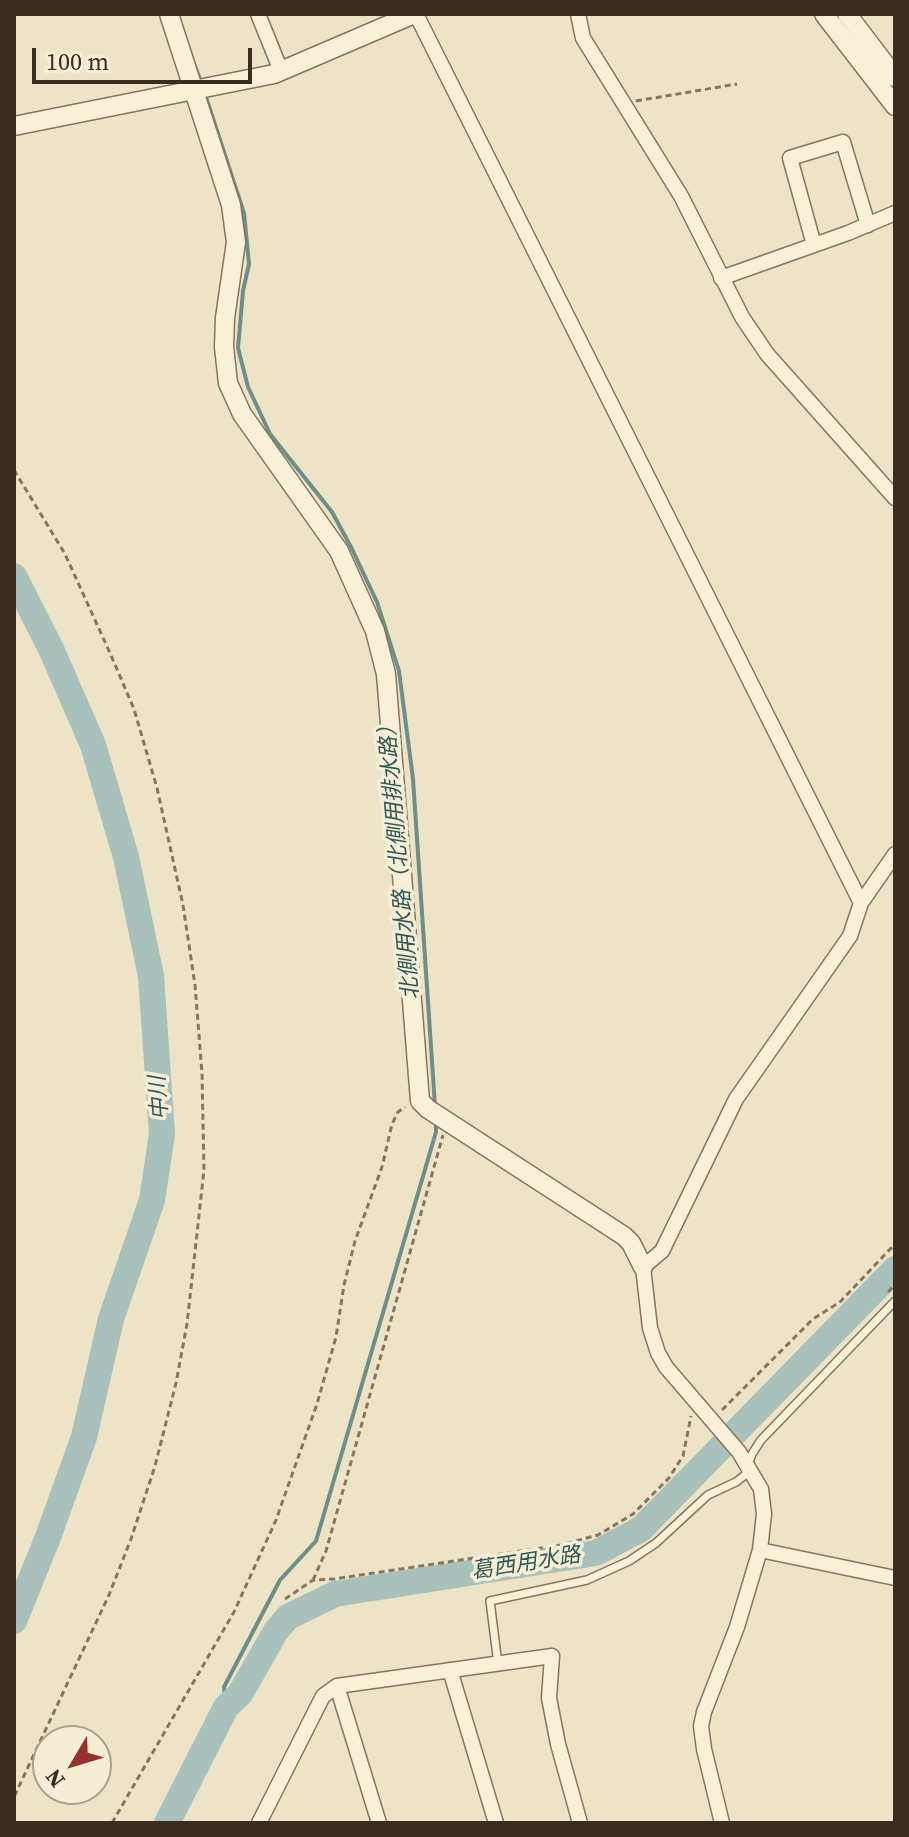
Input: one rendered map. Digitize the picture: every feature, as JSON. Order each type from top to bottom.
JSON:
[{"type":"street","points":[[169,14],[201,87],[231,205],[236,242],[225,318],[228,383],[256,436],[295,485],[339,551],[375,631],[386,674],[434,1112],[631,1243],[643,1267],[648,1316],[658,1353],[698,1406],[717,1419],[761,1489],[764,1514],[760,1550],[737,1627],[701,1726],[722,1823]]},
{"type":"street","points":[[258,14],[281,71]]},
{"type":"street","points":[[14,126],[281,71],[415,14],[861,903]]},
{"type":"street","points":[[578,14],[583,38],[681,196],[742,317],[767,354],[895,498]]},
{"type":"street","points":[[824,14],[895,106]]},
{"type":"street","points":[[847,14],[895,77]]},
{"type":"street","points":[[814,245],[790,158],[843,142],[868,225]]},
{"type":"street","points":[[721,278],[895,213]]},
{"type":"street","points":[[643,1267],[662,1251],[736,1099],[850,936],[861,903],[895,854]]},
{"type":"street","points":[[760,1550],[895,1578]]},
{"type":"street","points":[[259,1823],[323,1696],[337,1686],[552,1656],[549,1698],[580,1823]]},
{"type":"street","points":[[450,1670],[496,1823]]},
{"type":"street","points":[[337,1686],[379,1823]]},
{"type":"lane","points":[[498,1664],[490,1601],[587,1580],[629,1561],[656,1543],[708,1495],[736,1482],[750,1467],[752,1454],[761,1440],[895,1301]]},
{"type":"path","points":[[624,103],[737,84]]},
{"type":"path","points":[[14,470],[65,554],[85,597],[134,709],[157,788],[183,905],[195,985],[202,1073],[204,1170],[187,1324],[155,1466],[109,1595],[14,1797]]},
{"type":"path","points":[[112,1823],[234,1612],[276,1520],[317,1404],[336,1337],[349,1261],[382,1167],[392,1124],[398,1112],[434,1112],[326,1551],[313,1580]]},
{"type":"path","points":[[717,1419],[813,1319],[840,1302],[895,1244]]},
{"type":"path","points":[[285,1599],[313,1580],[561,1545],[598,1535],[633,1514],[669,1478],[683,1456],[689,1422],[698,1406]]},
{"type":"waterway","name":"北側用水路（北側用排水路）","points":[[194,64],[201,82]]},
{"type":"waterway","name":"北側用水路（北側用排水路）","points":[[205,94],[244,213],[249,264],[243,291],[238,348],[248,387],[270,434],[332,512],[351,547],[377,602],[399,671],[413,779],[435,1106]]},
{"type":"waterway","name":"中川","points":[[14,576],[52,651],[93,745],[126,857],[151,976],[162,1134],[152,1200],[111,1319],[84,1437],[14,1621]]},
{"type":"waterway","name":"北側用水路（北側用排水路）","points":[[226,1707],[224,1687],[280,1580],[316,1541],[436,1132],[436,1123]]},
{"type":"waterway","name":"葛西用水路","points":[[167,1823],[226,1707],[240,1694],[276,1631],[288,1617],[335,1594],[596,1553],[641,1529],[895,1269]]}]
